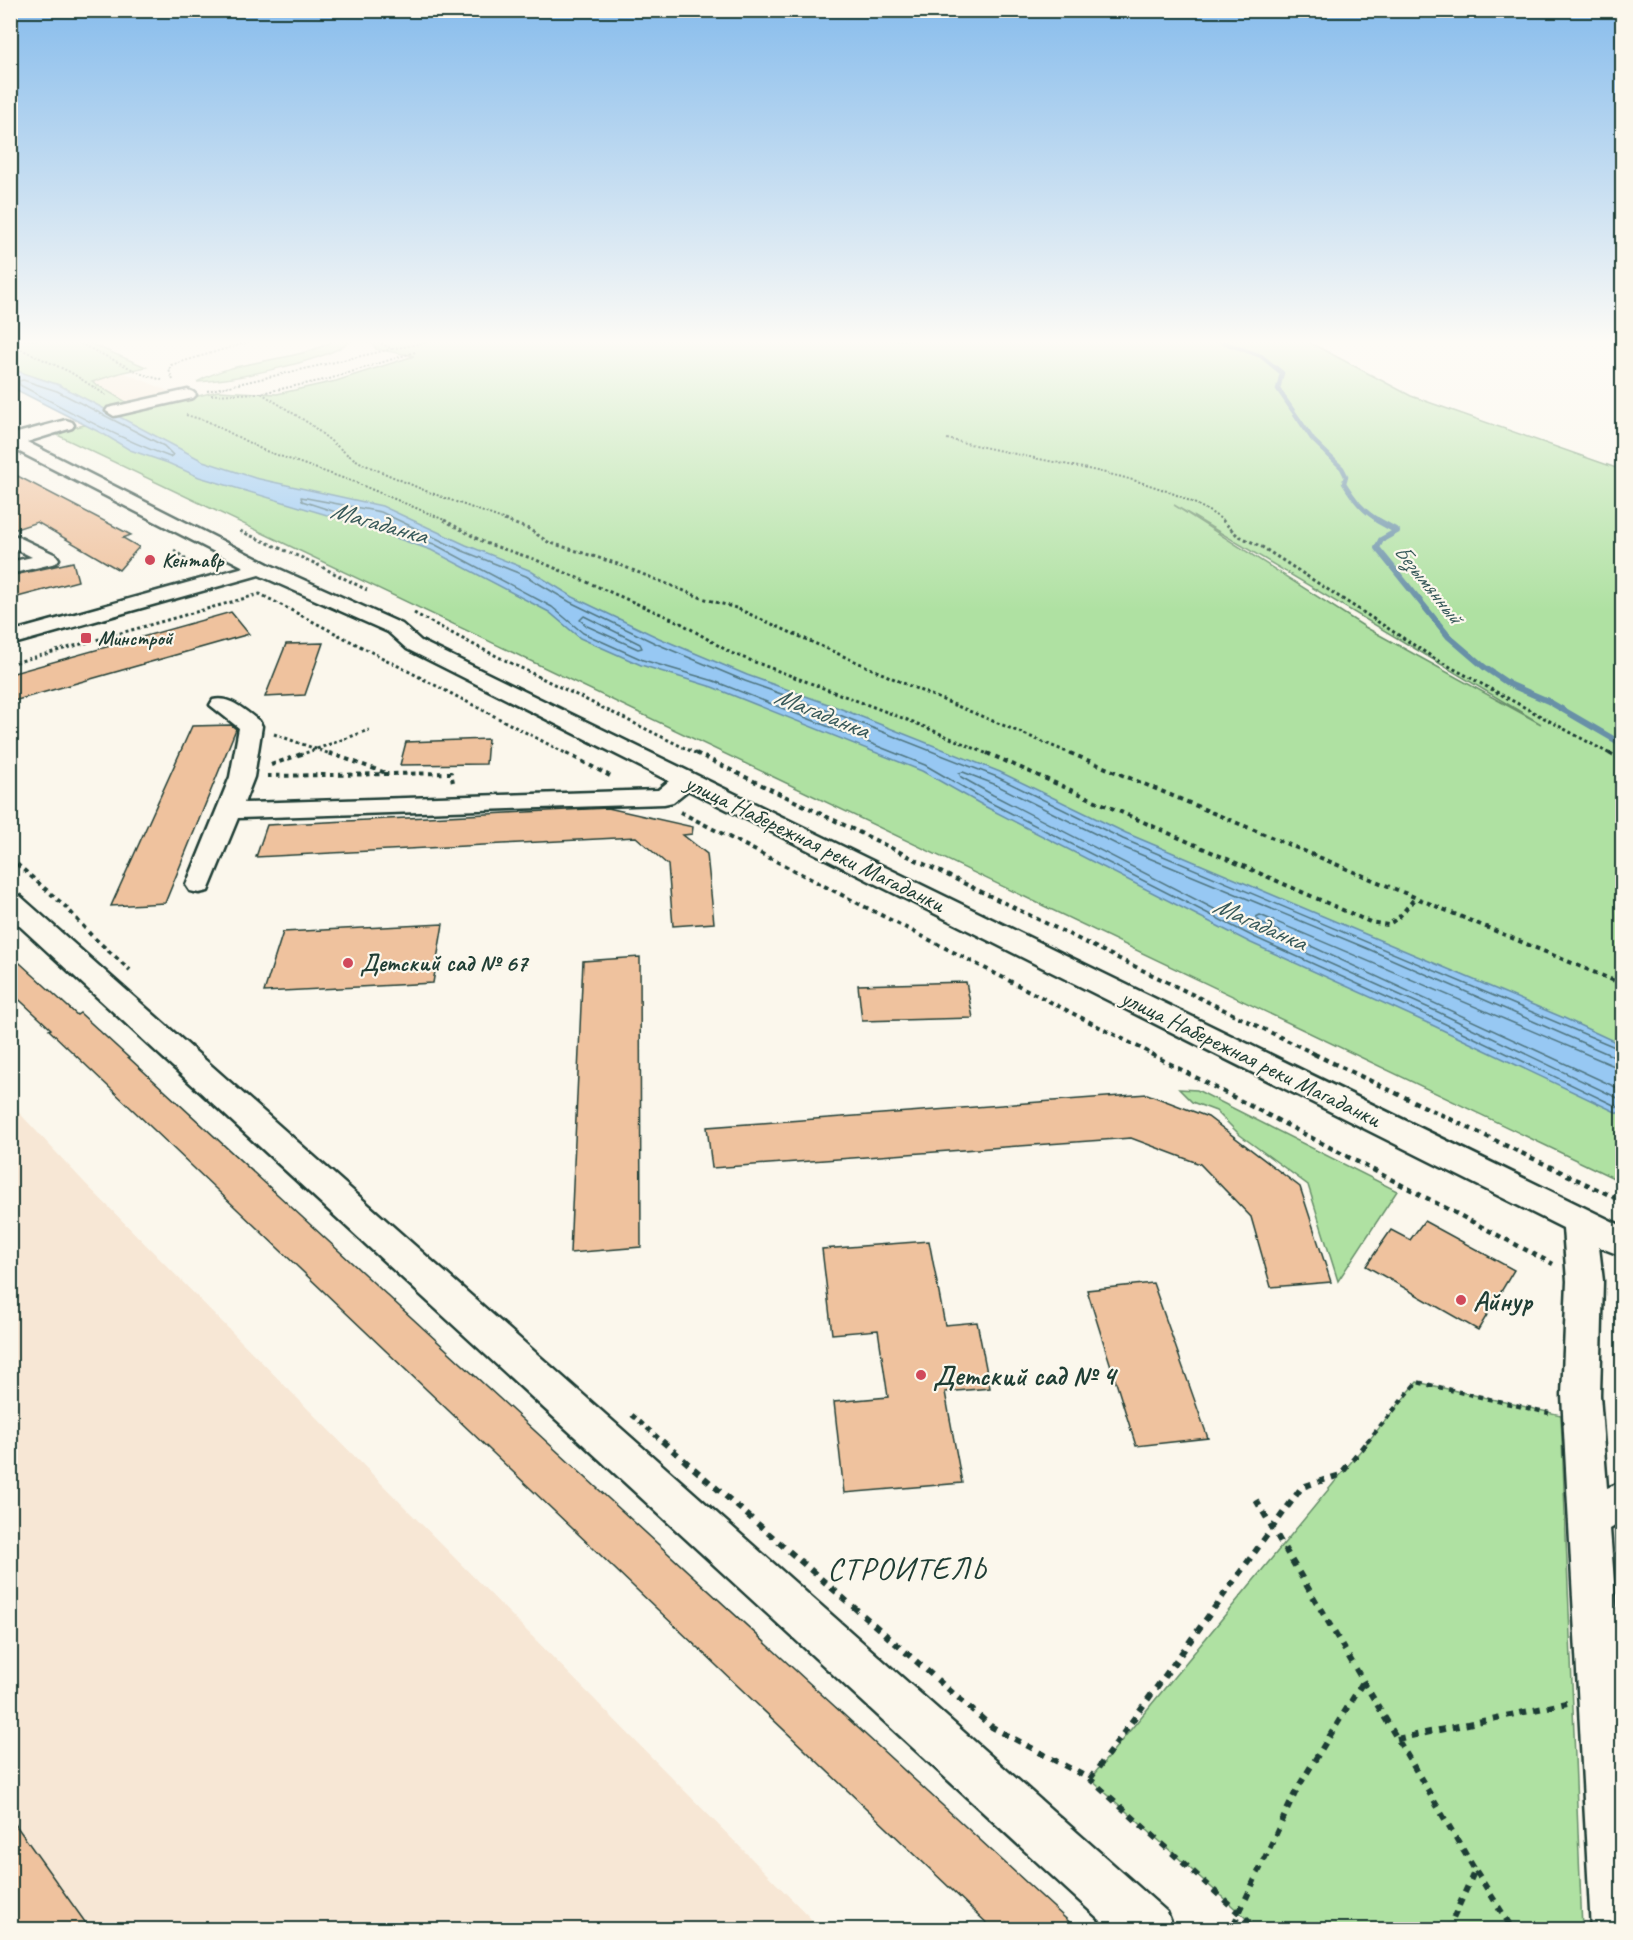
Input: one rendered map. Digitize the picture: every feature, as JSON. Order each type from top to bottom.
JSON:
[{"type":"street","points":[[15,445],[52,431]]},
{"type":"street","name":"улица Набережная реки Магаданки","points":[[15,445],[261,568],[395,628],[414,645],[1623,1242]]},
{"type":"street","points":[[10,538],[49,560],[10,568]]},
{"type":"street","points":[[10,639],[261,568]]},
{"type":"street","points":[[199,885],[242,777],[251,726],[221,705]]},
{"type":"street","points":[[228,811],[664,797],[686,780]]},
{"type":"street","points":[[10,902],[1149,1929]]},
{"type":"street","points":[[1579,1219],[1585,1281],[1581,1395],[1606,1510],[1618,1871],[1616,1929]]},
{"type":"path","points":[[225,431],[263,450],[354,482],[443,519],[485,543],[534,559],[678,622],[731,653],[913,722],[1086,795],[1370,922],[1388,925],[1399,917],[1414,898]]},
{"type":"path","points":[[318,431],[348,455],[392,477],[520,525],[548,542],[615,563],[702,598],[736,608],[918,690],[1623,984]]},
{"type":"path","points":[[947,439],[1102,471],[1175,493],[1205,508],[1229,525],[1237,535],[1262,547],[1434,658],[1623,760]]},
{"type":"path","points":[[237,530],[314,563],[374,593]]},
{"type":"path","points":[[10,664],[260,594],[1192,1075],[1585,1281]]},
{"type":"path","points":[[412,612],[487,651],[1059,931],[1623,1201]]},
{"type":"path","points":[[251,726],[389,774]]},
{"type":"path","points":[[242,777],[314,748],[369,730]]},
{"type":"path","points":[[242,777],[431,772]]},
{"type":"path","points":[[10,858],[66,907],[91,935],[134,974]]},
{"type":"path","points":[[1089,1779],[1302,1487],[1340,1475],[1417,1382],[1561,1415]]},
{"type":"path","points":[[626,1410],[992,1727],[1089,1779],[1258,1929]]},
{"type":"path","points":[[1256,1500],[1475,1870],[1513,1929]]},
{"type":"path","points":[[1234,1924],[1297,1789],[1363,1682]]},
{"type":"path","points":[[1397,1739],[1572,1702]]},
{"type":"path","points":[[1448,1929],[1475,1870]]},
{"type":"shaded area","points":[[10,1103],[83,1181],[821,1929],[11,1929]]},
{"type":"green space","points":[[63,431],[1509,431],[1622,470],[1622,1182],[53,433]],"holes":[[[1174,505],[1541,724],[1365,627]]]},
{"type":"green space","points":[[1179,1089],[1197,1090],[1397,1191],[1338,1281],[1308,1185],[1240,1135],[1216,1111],[1192,1102]]},
{"type":"green space","points":[[1417,1382],[1561,1415],[1582,1929],[1258,1929],[1090,1779]]},
{"type":"water","name":"Магаданка","points":[[96,431],[145,431],[203,461],[255,478],[382,506],[466,545],[529,570],[573,597],[659,638],[747,675],[839,708],[1000,772],[1126,833],[1564,1018],[1622,1045],[1622,1115],[1251,943],[986,807],[922,771],[712,687],[641,665],[580,638],[549,612],[431,550],[344,520],[199,477],[130,450]]},
{"type":"building","points":[[10,472],[131,535],[123,538],[139,547],[119,570],[37,522],[10,531]]},
{"type":"building","points":[[73,562],[78,581],[10,599],[10,576]]},
{"type":"building","points":[[231,612],[249,634],[10,702],[10,674]]},
{"type":"building","points":[[323,643],[305,695],[265,697],[286,644]]},
{"type":"building","points":[[231,725],[236,729],[165,903],[111,906],[192,726]]},
{"type":"building","points":[[488,739],[486,764],[400,765],[406,742]]},
{"type":"building","points":[[608,808],[693,827],[692,834],[683,835],[707,854],[714,923],[673,926],[668,865],[636,837],[256,857],[267,825]]},
{"type":"building","name":"Детский сад № 67","points":[[443,924],[433,983],[264,992],[283,932]]},
{"type":"building","points":[[10,954],[77,1015],[80,1013],[1077,1929],[993,1929],[49,1030],[51,1029],[10,991]]},
{"type":"building","points":[[640,957],[641,1247],[570,1253],[583,961]]},
{"type":"building","points":[[966,982],[973,1018],[862,1021],[858,985]]},
{"type":"building","points":[[1147,1094],[1208,1117],[1300,1187],[1331,1282],[1271,1287],[1251,1217],[1200,1164],[1131,1138],[712,1168],[707,1127]]},
{"type":"building","name":"Айнур","points":[[1424,1221],[1514,1270],[1478,1330],[1366,1266],[1391,1230],[1410,1240]]},
{"type":"building","name":"Детский сад № 4","points":[[929,1241],[945,1325],[977,1322],[990,1388],[945,1392],[962,1483],[844,1493],[834,1402],[888,1397],[878,1330],[832,1334],[822,1249]]},
{"type":"building","points":[[1153,1283],[1208,1438],[1136,1446],[1087,1290]]},
{"type":"building","points":[[10,1817],[90,1929],[10,1929]]},
{"type":"waterway","name":"Безымянный","points":[[1307,431],[1342,468],[1346,476],[1344,483],[1355,500],[1380,521]]},
{"type":"waterway","name":"Безымянный","points":[[1377,520],[1397,531],[1381,540],[1377,548],[1449,637],[1484,667],[1509,684],[1548,701],[1622,744]]},
{"type":"place","name":"Кентавр","points":[[150,560]]},
{"type":"place","name":"Минстрой","points":[[86,638]]},
{"type":"place","name":"Детский сад № 67","points":[[348,963]]},
{"type":"place","name":"Айнур","points":[[1461,1300]]},
{"type":"place","name":"Детский сад № 4","points":[[921,1375]]},
{"type":"district","name":"СТРОИТЕЛЬ","points":[[907,1568]]}]
